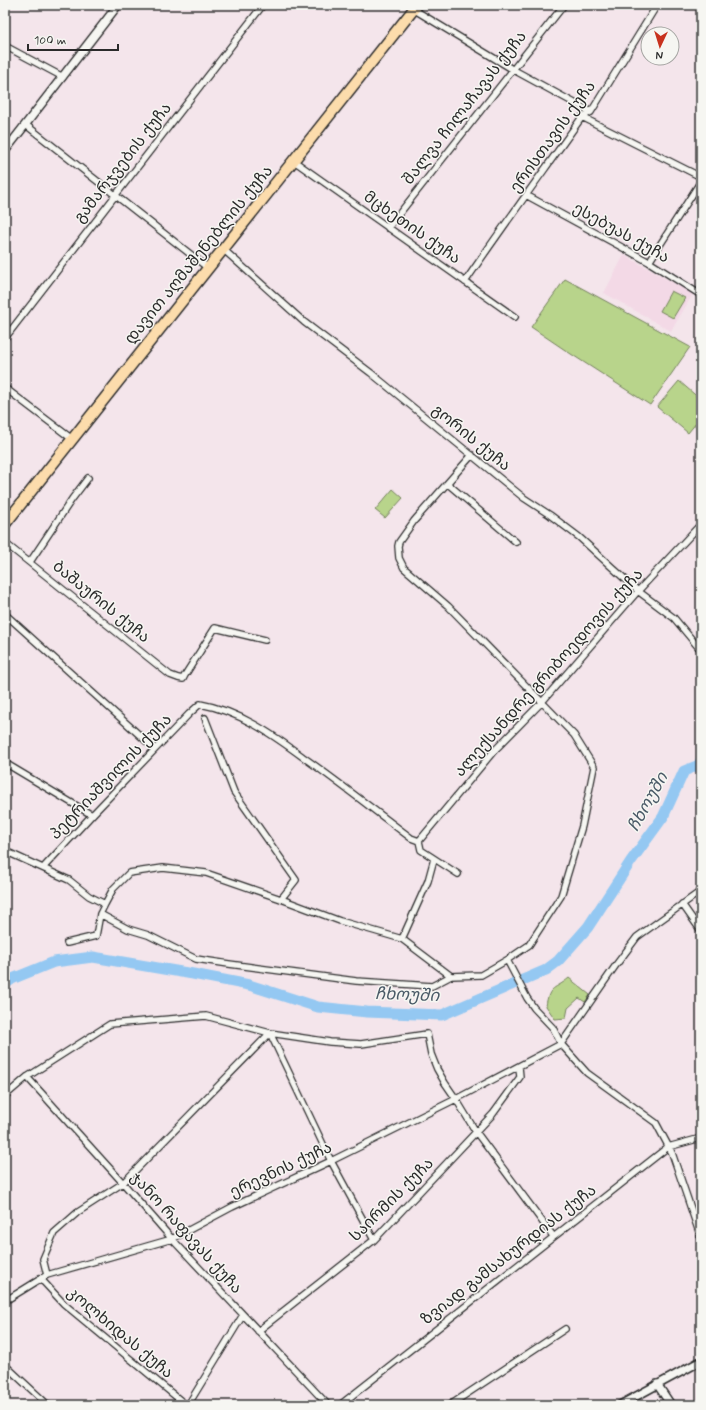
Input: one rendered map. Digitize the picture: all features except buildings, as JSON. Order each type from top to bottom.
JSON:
[{"type":"highway","name":"დავით აღმაშენებლის ქუჩა","points":[[5,524],[223,249],[294,162],[415,7]]},
{"type":"main road","points":[[5,151],[118,5]]},
{"type":"main road","points":[[620,1405],[701,1361]]},
{"type":"main road","points":[[658,1384],[671,1405]]},
{"type":"street","name":"გამარჯვების ქუჩა","points":[[5,338],[263,5]]},
{"type":"street","name":"შალვა ჩილაჩავას ქუჩა","points":[[388,228],[564,5]]},
{"type":"street","name":"ერისთავის ქუჩა","points":[[465,282],[582,117],[591,112],[658,5]]},
{"type":"street","points":[[415,7],[512,69],[591,112]]},
{"type":"street","points":[[5,46],[63,77]]},
{"type":"street","points":[[582,117],[701,177]]},
{"type":"street","points":[[26,125],[114,196],[208,268]]},
{"type":"street","name":"მცხეთის ქუჩა","points":[[294,162],[514,317]]},
{"type":"street","points":[[649,262],[701,181]]},
{"type":"street","name":"ესებუას ქუჩა","points":[[526,195],[649,262],[701,295]]},
{"type":"street","name":"გორის ქუჩა","points":[[223,249],[304,322],[371,373],[524,498],[579,537],[638,591],[674,618],[699,648]]},
{"type":"street","points":[[5,388],[72,439]]},
{"type":"street","points":[[100,914],[128,929],[148,935],[196,958],[229,964],[356,981],[432,986],[451,976],[481,975],[529,945],[561,896],[582,826],[594,768],[574,735],[448,606],[400,563],[398,550],[399,542],[414,521],[472,455]]},
{"type":"street","points":[[30,562],[72,499],[88,478]]},
{"type":"street","points":[[448,484],[516,542]]},
{"type":"street","name":"ალექსანდრე გრიბოედოვის ქუჩა","points":[[419,841],[493,752],[542,702],[638,591],[701,524]]},
{"type":"street","name":"ბაშაურის ქუჩა","points":[[5,543],[170,674],[178,678],[183,679],[215,628],[265,640]]},
{"type":"street","points":[[5,614],[155,749]]},
{"type":"street","name":"პეტრიაშვილის ქუჩა","points":[[43,868],[155,749],[200,704],[216,707],[239,716],[279,740],[328,774],[411,838],[419,841]]},
{"type":"street","points":[[206,718],[234,792],[296,880],[281,899]]},
{"type":"street","points":[[5,763],[92,815]]},
{"type":"street","points":[[419,841],[421,850],[458,874]]},
{"type":"street","points":[[5,851],[69,880],[89,896],[105,904]]},
{"type":"street","points":[[402,939],[428,881],[434,859]]},
{"type":"street","points":[[67,943],[96,936],[100,914],[105,904],[113,889],[129,873],[163,868],[206,873],[340,921],[402,939],[451,976]]},
{"type":"street","points":[[561,1044],[637,937],[701,891]]},
{"type":"street","points":[[682,904],[701,932]]},
{"type":"street","points":[[507,960],[534,1008],[553,1028],[561,1044],[587,1073],[656,1123],[672,1154],[701,1238]]},
{"type":"street","points":[[5,1096],[27,1077],[110,1024],[206,1016],[270,1033],[330,1042],[361,1044],[427,1034],[431,1054],[437,1069],[476,1132],[554,1236]]},
{"type":"street","points":[[270,1033],[331,1161],[374,1240]]},
{"type":"street","points":[[47,1275],[43,1259],[54,1232],[78,1212],[123,1183],[270,1033]]},
{"type":"street","name":"ერევნის ქუჩა","points":[[5,1301],[47,1275],[172,1239],[232,1207],[331,1161],[456,1099],[561,1044]]},
{"type":"street","name":"საირმის ქუჩა","points":[[258,1331],[374,1240],[493,1114],[520,1077],[519,1067]]},
{"type":"street","name":"ჯანო რაფავას ქუჩა","points":[[27,1077],[172,1239],[328,1405]]},
{"type":"street","name":"ზვიად გამსახურდიას ქუჩა","points":[[340,1405],[668,1147],[701,1138]]},
{"type":"street","name":"კოლხიდას ქუჩა","points":[[40,1278],[64,1304],[187,1405]]},
{"type":"street","points":[[187,1405],[243,1315]]},
{"type":"street","points":[[450,1405],[565,1328]]},
{"type":"street","points":[[5,1365],[48,1405]]},
{"type":"shaded area","points":[[624,255],[693,294],[671,331],[604,293]]},
{"type":"green space","points":[[565,279],[690,347],[650,405],[531,327]]},
{"type":"green space","points":[[671,291],[685,298],[673,318],[660,311]]},
{"type":"green space","points":[[679,381],[701,400],[701,417],[688,433],[657,407]]},
{"type":"green space","points":[[393,489],[403,498],[385,518],[375,510]]},
{"type":"green space","points":[[569,978],[590,995],[585,1002],[579,998],[568,1008],[566,1018],[555,1019],[546,1006],[547,999],[553,989]]},
{"type":"waterway","name":"ჩხოუში","points":[[5,984],[12,979],[54,962],[93,957],[249,985],[318,1007],[367,1012],[442,1015],[546,970],[558,961],[588,927],[631,861],[663,817],[684,771],[699,765],[701,761]]}]
